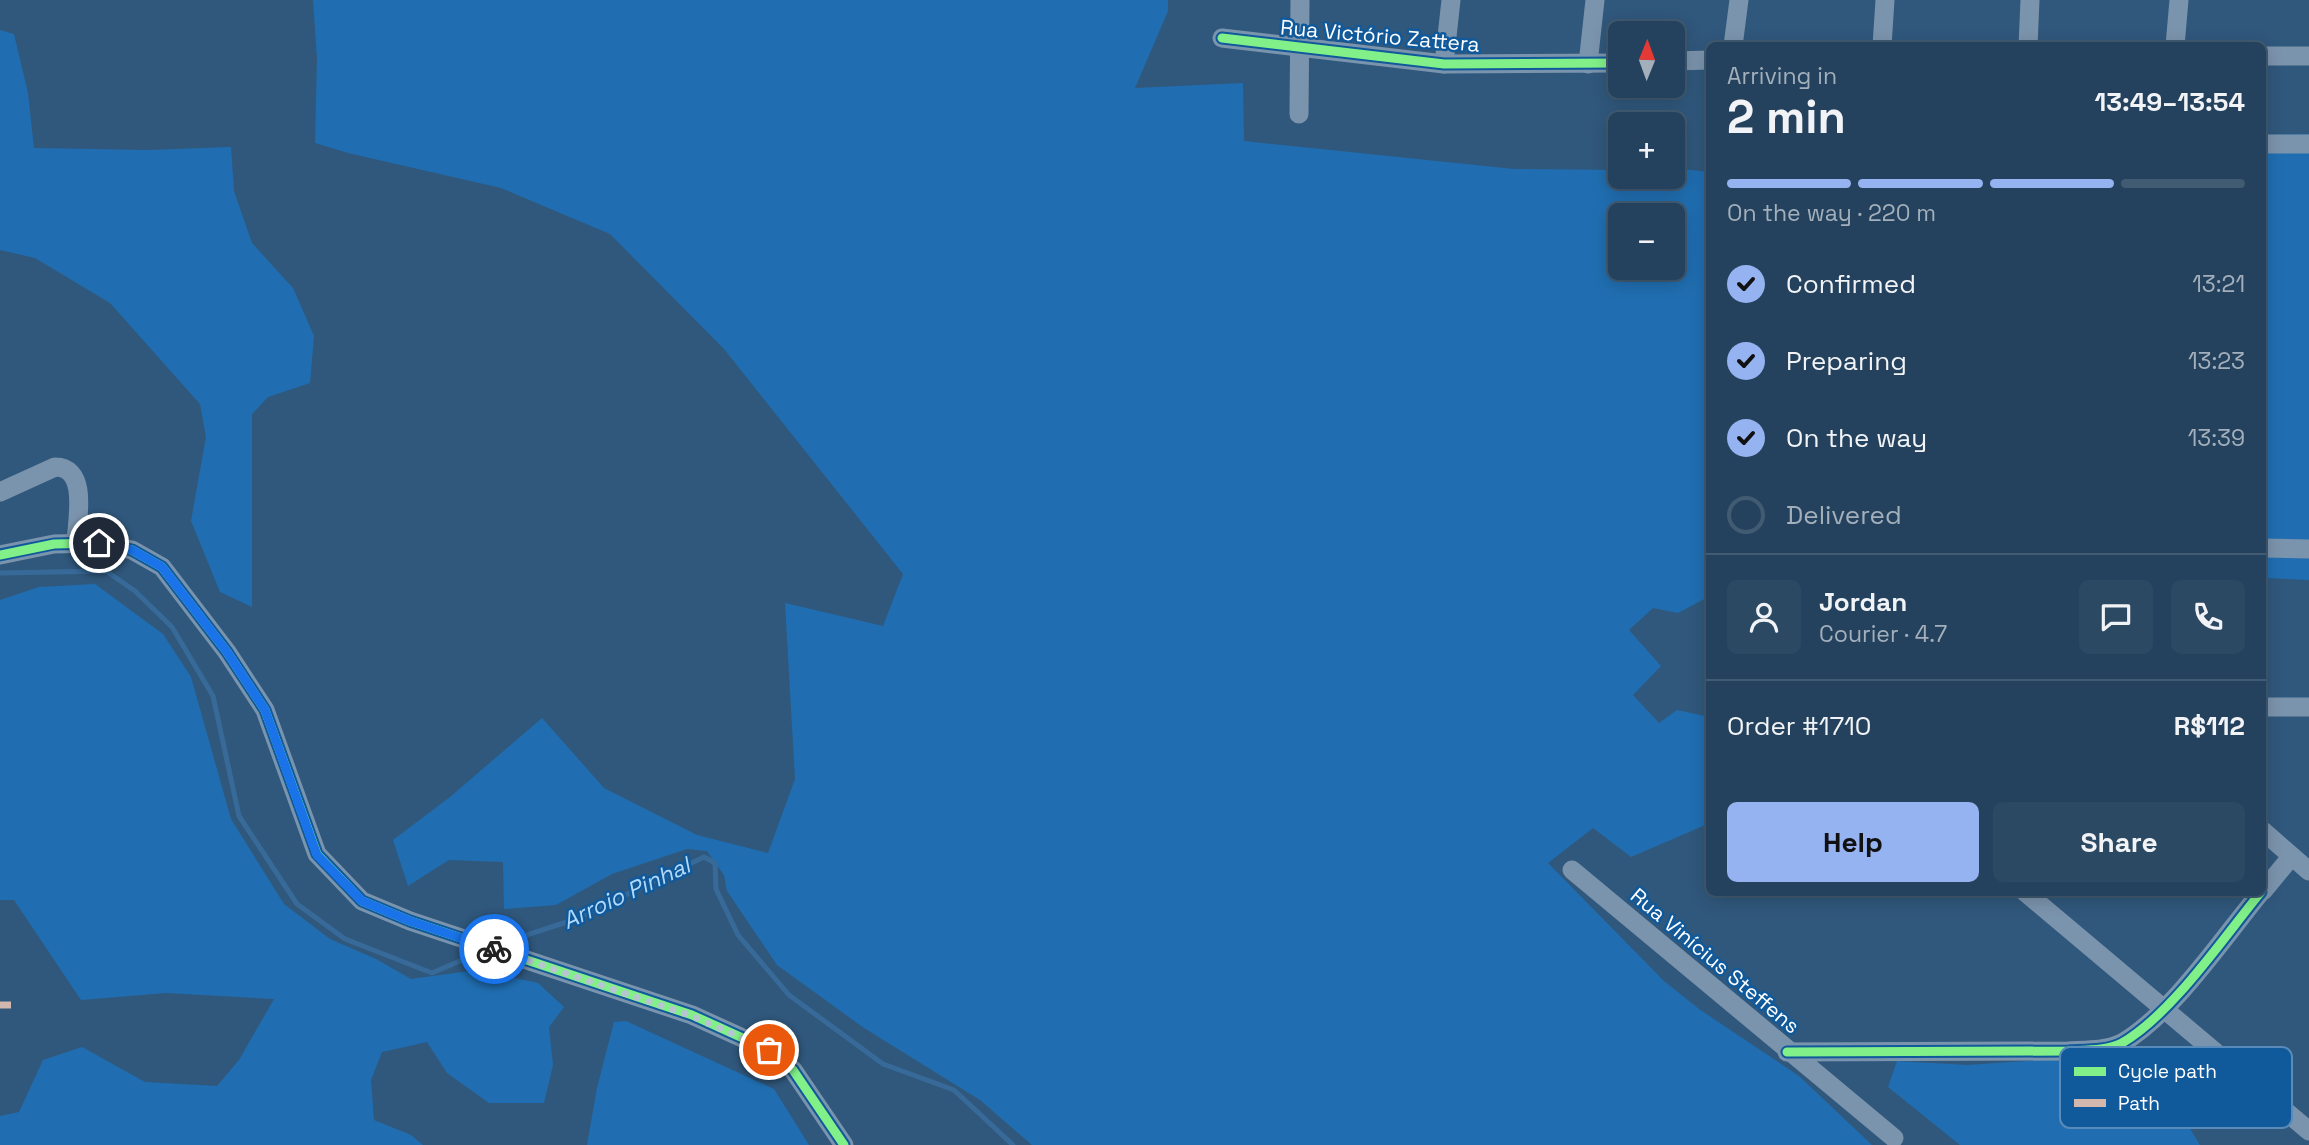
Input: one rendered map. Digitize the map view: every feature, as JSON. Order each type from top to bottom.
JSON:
[{"type":"street","points":[[1299,114],[1300,0]]},
{"type":"street","points":[[1444,64],[1451,0]]},
{"type":"street","points":[[1588,64],[1595,0]]},
{"type":"street","points":[[1734,42],[1739,0]]},
{"type":"street","points":[[1882,42],[1885,0]]},
{"type":"street","points":[[2028,42],[2031,0]]},
{"type":"street","points":[[2175,42],[2179,0]]},
{"type":"street","name":"Rua Victório Zattera","points":[[1222,38],[1444,64],[1608,63]]},
{"type":"street","points":[[2266,56],[2309,56]]},
{"type":"street","points":[[1685,61],[1706,60]]},
{"type":"street","points":[[2266,144],[2309,144]]},
{"type":"street","points":[[0,492],[55,467],[65,467],[72,472],[78,487],[76,543]]},
{"type":"street","points":[[0,555],[54,544],[99,543],[132,550],[162,567],[227,652],[265,710],[317,855],[362,901],[410,921],[692,1016],[769,1050],[793,1070],[845,1145]]},
{"type":"street","points":[[2266,548],[2309,549]]},
{"type":"street","points":[[2266,707],[2309,707]]},
{"type":"street","points":[[2266,834],[2309,871]]},
{"type":"street","points":[[2266,887],[2291,857]]},
{"type":"street","name":"Rua Vinícius Steffens","points":[[1572,870],[1787,1052],[1894,1138]]},
{"type":"street","points":[[2030,896],[2206,1047]]},
{"type":"street","points":[[2108,1047],[2120,1044],[2162,1011],[2259,896]]},
{"type":"street","points":[[1787,1052],[2060,1050]]},
{"type":"street","points":[[2292,1117],[2309,1131]]},
{"type":"shaded area","points":[[313,0],[1168,0],[1168,11],[1135,88],[1243,83],[1244,141],[1514,169],[1608,170],[1608,189],[1685,189],[1685,169],[1706,172],[1706,598],[1678,613],[1653,608],[1629,630],[1661,666],[1633,695],[1659,723],[1677,710],[1706,716],[1706,825],[1631,857],[1593,828],[1548,863],[1664,981],[1699,1009],[1799,1076],[1872,1145],[1032,1145],[980,1100],[864,1028],[777,965],[727,891],[724,875],[707,851],[687,849],[612,874],[556,905],[504,909],[503,862],[449,860],[408,886],[393,840],[450,797],[542,718],[604,788],[697,835],[768,853],[795,779],[785,603],[883,626],[903,574],[724,349],[610,234],[501,188],[315,143],[317,59]]},
{"type":"shaded area","points":[[0,30],[14,34],[28,93],[34,148],[148,150],[231,147],[234,191],[252,243],[293,288],[314,336],[310,383],[268,397],[252,414],[252,607],[220,592],[191,521],[206,437],[200,404],[110,303],[35,258],[0,250]]},
{"type":"shaded area","points":[[2309,134],[2309,580],[2266,578],[2266,135]]},
{"type":"shaded area","points":[[95,584],[163,634],[191,677],[231,819],[284,904],[330,939],[376,959],[411,979],[477,970],[538,983],[564,1007],[549,1027],[553,1065],[544,1103],[489,1103],[447,1073],[427,1042],[382,1052],[371,1080],[374,1120],[411,1135],[423,1145],[0,1145],[0,1116],[19,1112],[43,1060],[82,1047],[145,1082],[217,1086],[239,1060],[274,999],[166,993],[81,1000],[14,900],[0,900],[0,600],[39,587]]},
{"type":"shaded area","points":[[626,1021],[774,1089],[809,1145],[587,1145],[597,1088],[614,1022]]},
{"type":"shaded area","points":[[2060,1059],[2060,1128],[2190,1128],[2200,1145],[1960,1145],[1888,1087],[1897,1061],[1967,1065]]},
{"type":"waterway","name":"Arroio Pinhal","points":[[0,573],[106,571],[135,591],[172,627],[213,696],[239,816],[297,904],[345,939],[432,973],[481,952]]},
{"type":"waterway","name":"Arroio Pinhal","points":[[496,945],[576,919],[704,857],[715,863],[716,889],[738,935],[789,995],[883,1064],[954,1090],[1013,1145]]},
{"type":"marked path","points":[[0,1005],[11,1005]]},
{"type":"cycle path","points":[[1222,38],[1444,64],[1608,63]]},
{"type":"cycle path","points":[[0,555],[54,544],[99,543],[132,550],[162,567],[227,652],[265,710],[317,854],[362,901],[410,921],[692,1015],[769,1050],[793,1070],[844,1145]]},
{"type":"cycle path","points":[[2110,1047],[2122,1043],[2141,1030],[2178,995],[2258,896]]},
{"type":"cycle path","points":[[1787,1052],[2060,1051]]},
{"type":"way so far","points":[[494,949],[692,1016],[769,1050]]},
{"type":"route","points":[[99,543],[132,550],[162,567],[227,652],[265,710],[292,779],[317,855],[362,901],[410,921],[494,949]]}]
